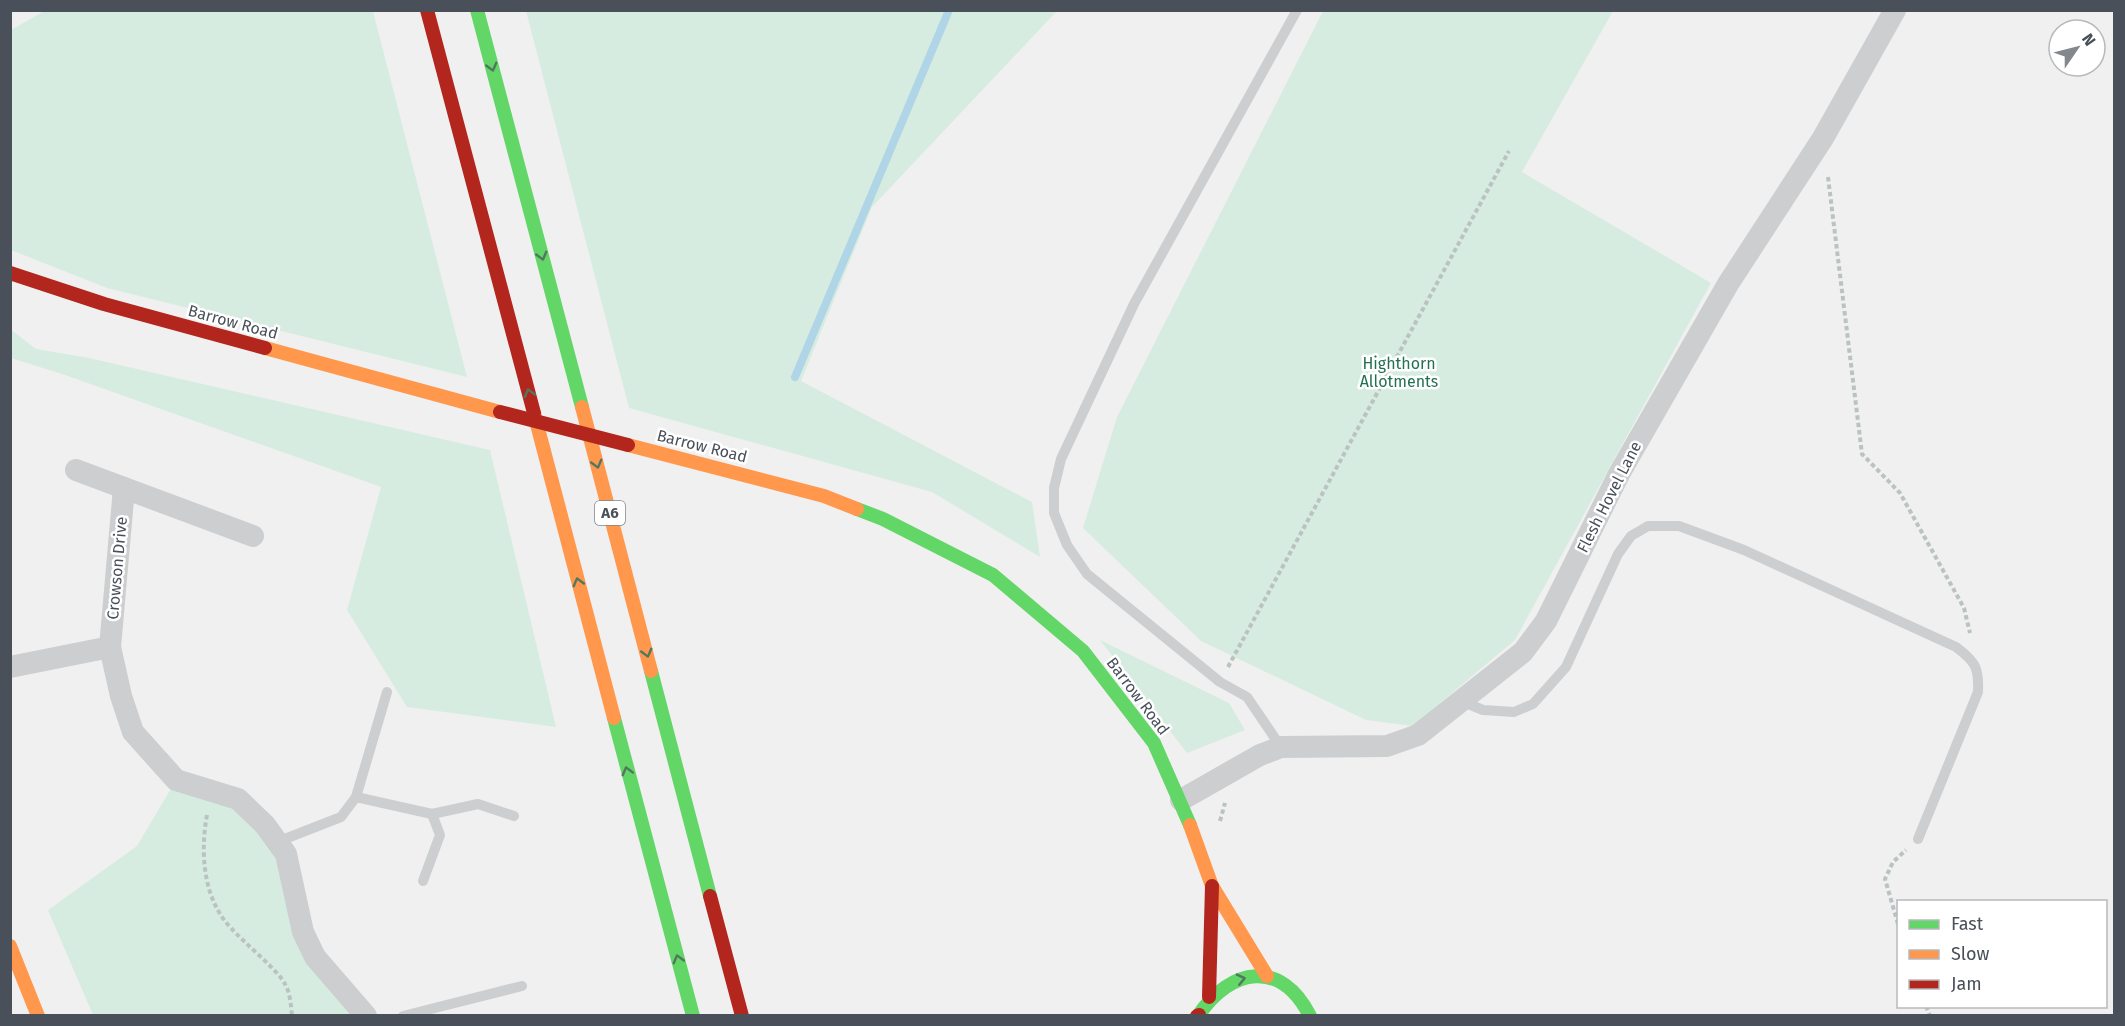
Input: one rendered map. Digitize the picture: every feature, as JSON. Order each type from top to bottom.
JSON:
[{"type":"main road","points":[[427,10],[693,1016]]},
{"type":"main road","name":"A6","points":[[477,10],[742,1016]]},
{"type":"main road","points":[[430,77],[482,215]]},
{"type":"main road","name":"Barrow Road","points":[[13,272],[104,304],[500,412],[824,496],[883,519],[993,575],[1083,651],[1154,742],[1181,800],[1212,886],[1267,976]]},
{"type":"main road","points":[[665,723],[745,970]]},
{"type":"main road","name":"Barrow Road","points":[[1209,997],[1212,886]]},
{"type":"main road","points":[[10,946],[38,1016]]},
{"type":"main road","points":[[1198,1015],[1209,997],[1223,984],[1242,976],[1267,976],[1286,984],[1306,1004],[1310,1016]]},
{"type":"street","name":"Flesh Hovel Lane","points":[[1181,800],[1260,755],[1281,747],[1387,746],[1418,735],[1523,651],[1546,621],[1636,444],[1728,284],[1823,138],[1895,10]]},
{"type":"street","points":[[76,470],[253,536]]},
{"type":"street","name":"Crowson Drive","points":[[124,488],[110,647],[121,696],[133,732],[176,780],[212,789],[238,799],[277,842],[286,854],[303,932],[315,957],[366,1016]]},
{"type":"street","points":[[10,666],[110,647]]},
{"type":"lane","points":[[1281,747],[1247,697],[1220,682],[1087,574],[1067,545],[1054,513],[1054,488],[1061,459],[1134,304],[1297,10]]},
{"type":"lane","points":[[1461,701],[1483,710],[1514,712],[1533,704],[1566,667],[1618,554],[1631,536],[1648,526],[1679,526],[1744,550],[1956,647],[1968,656],[1979,671],[1978,692],[1918,839]]},
{"type":"lane","points":[[277,842],[341,818],[356,796],[387,692]]},
{"type":"lane","points":[[356,796],[432,814],[478,804],[514,816]]},
{"type":"lane","points":[[423,881],[440,835],[432,814]]},
{"type":"lane","points":[[403,1016],[522,986]]},
{"type":"path","points":[[1823,138],[1862,453],[1900,493],[1964,608],[1979,671]]},
{"type":"path","points":[[1220,682],[1509,151]]},
{"type":"path","points":[[212,789],[203,840],[204,866],[217,910],[230,928],[285,983],[292,1016]]},
{"type":"path","points":[[1897,918],[1885,879],[1893,862],[1918,839]]},
{"type":"green space","points":[[46,10],[373,11],[467,377],[107,288],[11,250],[11,30]]},
{"type":"green space","points":[[526,11],[1057,11],[872,207],[801,381],[1032,502],[1040,557],[932,492],[629,408]]},
{"type":"green space","name":"Highthorn Allotments","points":[[1323,11],[1613,11],[1522,172],[1711,283],[1515,640],[1413,726],[1366,720],[1201,641],[1083,528],[1117,417]]},
{"type":"green space","points":[[10,329],[36,349],[89,358],[490,450],[556,727],[407,707],[347,610],[381,487],[11,358]]},
{"type":"green space","points":[[1100,640],[1229,703],[1245,730],[1187,753]]},
{"type":"green space","points":[[176,780],[265,825],[303,932],[366,1015],[93,1015],[48,910],[137,846]]},
{"type":"waterway","points":[[795,377],[949,10]]},
{"type":"traffic: fast","points":[[477,10],[582,407]]},
{"type":"traffic: fast","points":[[857,509],[883,519],[993,575],[1083,651],[1154,743],[1190,825]]},
{"type":"traffic: fast","points":[[651,671],[710,896]]},
{"type":"traffic: fast","points":[[614,718],[693,1016]]},
{"type":"traffic: fast","points":[[1198,1016],[1225,987],[1240,979],[1255,976],[1271,978],[1285,985],[1298,998],[1310,1016]]},
{"type":"traffic: slow","points":[[265,348],[500,412]]},
{"type":"traffic: slow","points":[[582,407],[651,671]]},
{"type":"traffic: slow","points":[[534,413],[614,718]]},
{"type":"traffic: slow","points":[[628,445],[824,496],[857,509]]},
{"type":"traffic: slow","points":[[1190,825],[1212,886],[1267,976]]},
{"type":"traffic: slow","points":[[10,946],[38,1016]]},
{"type":"traffic: jam","points":[[427,10],[534,413]]},
{"type":"traffic: jam","points":[[10,273],[104,304],[265,348]]},
{"type":"traffic: jam","points":[[500,412],[628,445]]},
{"type":"traffic: jam","points":[[1209,997],[1212,886]]},
{"type":"traffic: jam","points":[[710,896],[742,1016]]}]
